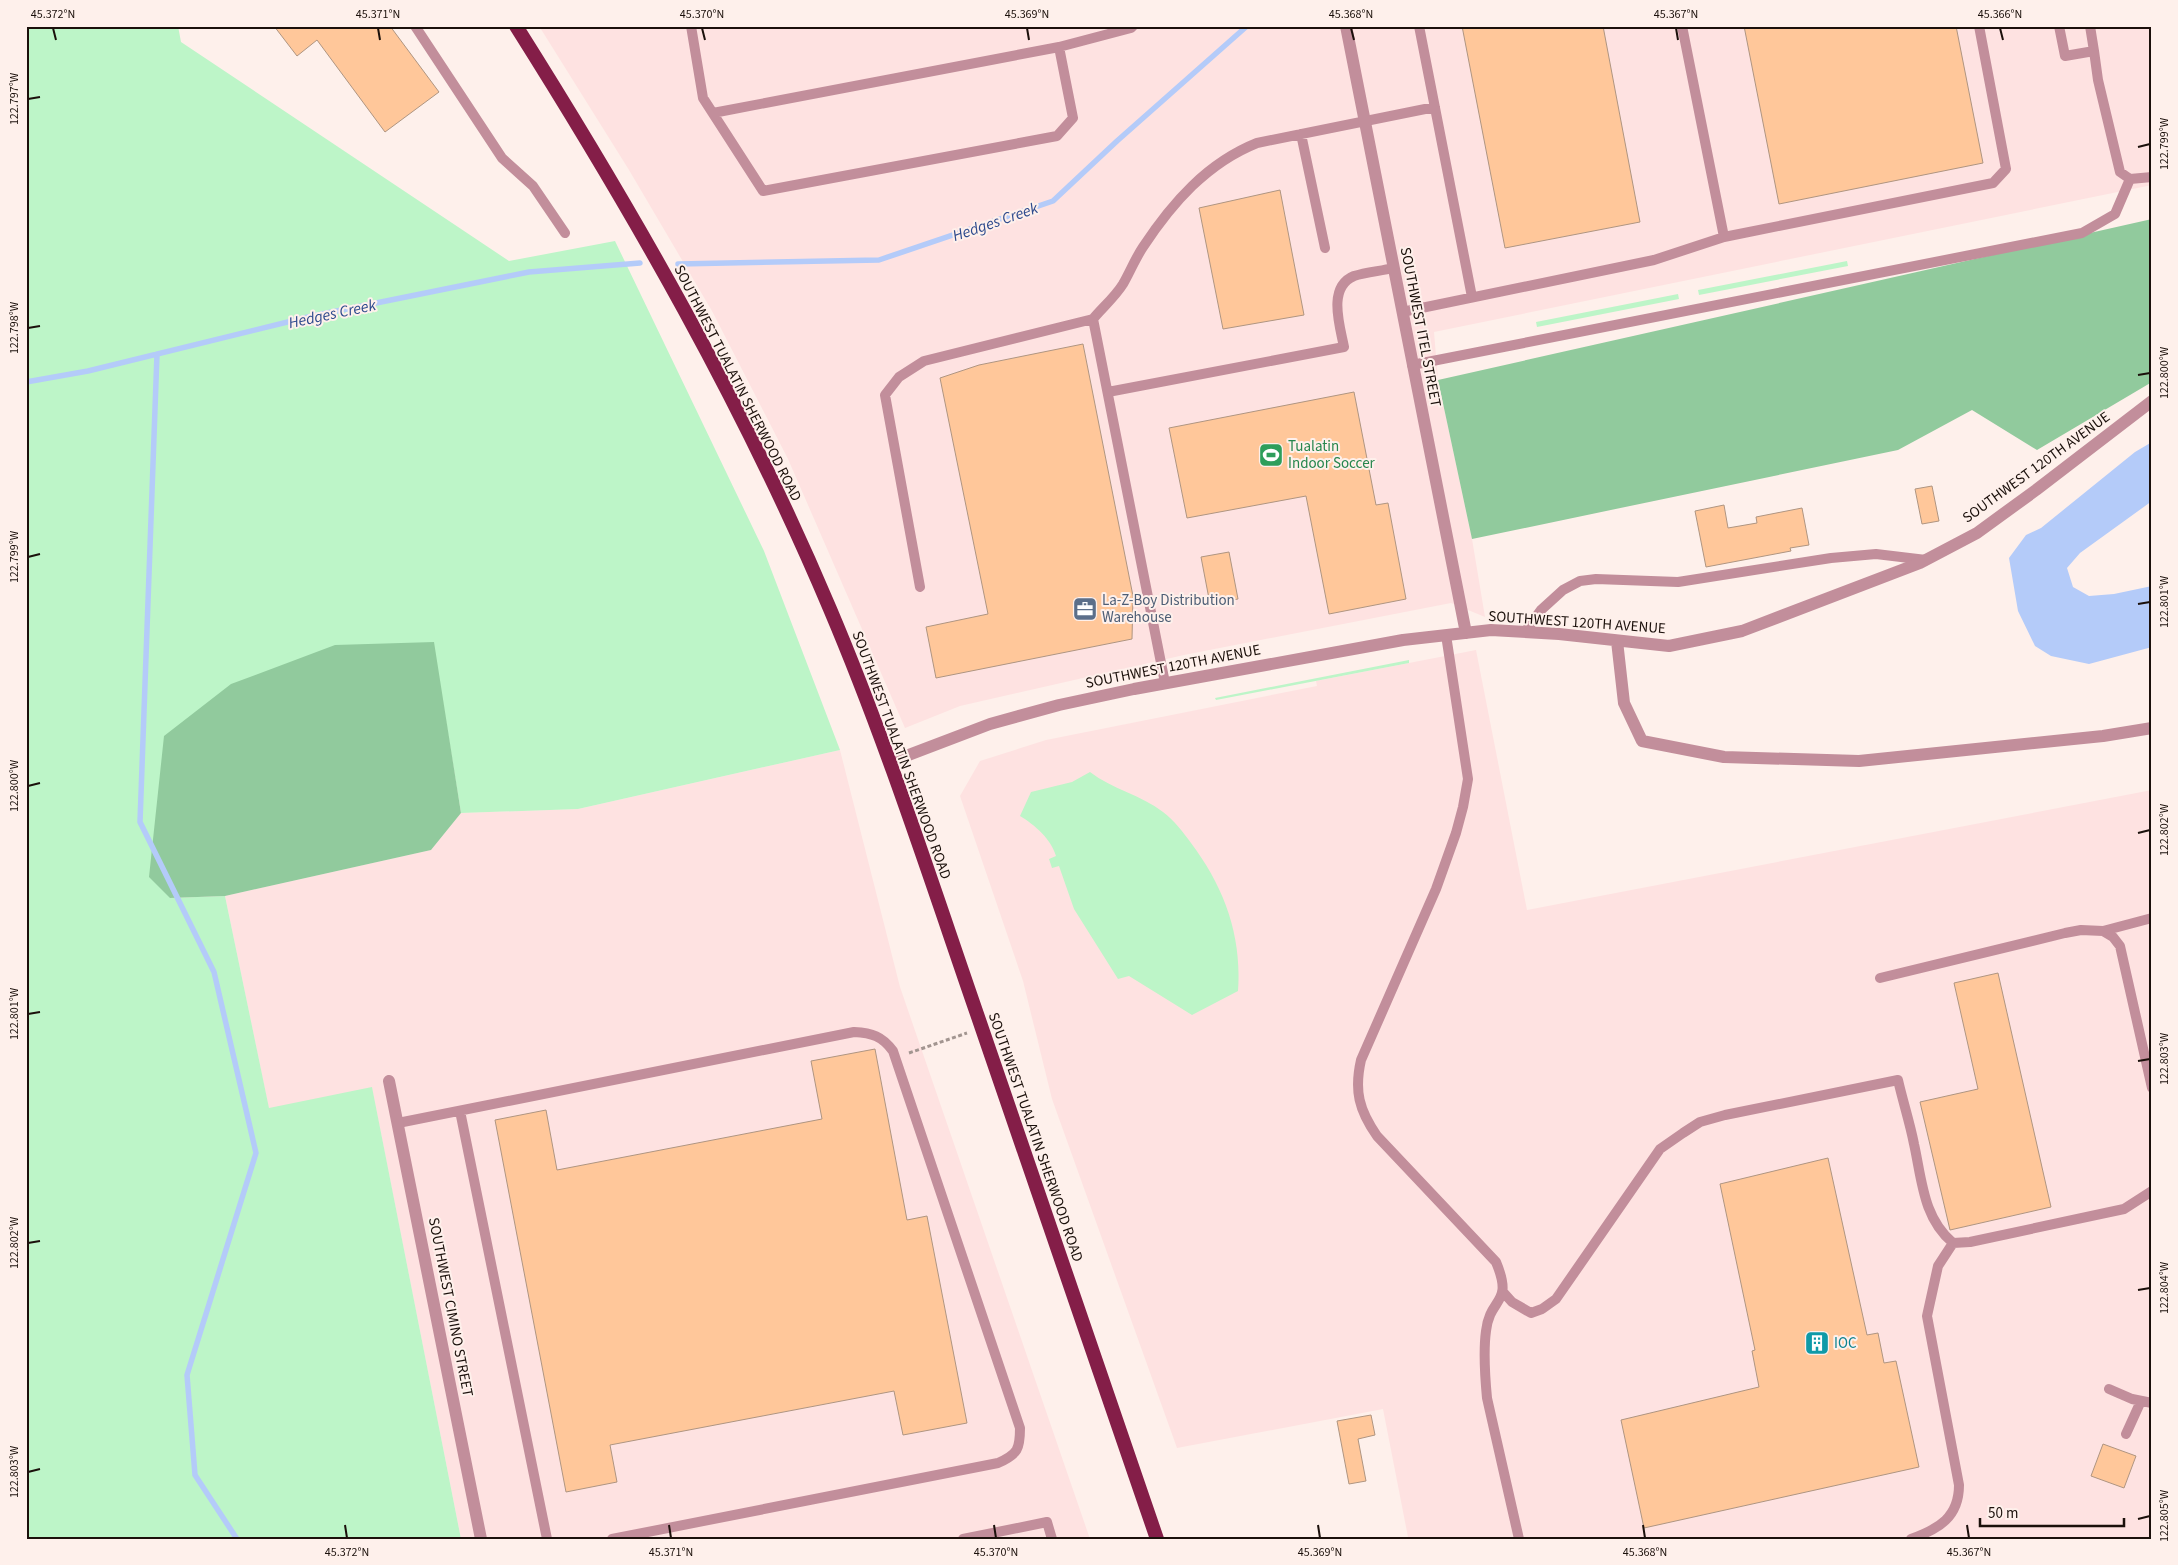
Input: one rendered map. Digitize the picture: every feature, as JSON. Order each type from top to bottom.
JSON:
[{"type":"highway","name":"SOUTHWEST TUALATIN SHERWOOD ROAD","points":[[516,26],[631,212],[690,319],[763,463],[829,607],[890,762],[1157,1539]]},
{"type":"street","name":"SOUTHWEST ITEL STREET","points":[[1346,26],[1466,633]]},
{"type":"street","name":"SOUTHWEST 120TH AVENUE","points":[[890,762],[999,722],[1059,705],[1165,683],[1403,640],[1491,630],[1669,646],[1742,631],[1926,560],[1978,532],[2152,401]]},
{"type":"street","points":[[1617,642],[1624,703],[1642,741],[1724,757],[1859,761],[2103,736],[2152,728]]},
{"type":"street","name":"SOUTHWEST CIMINO STREET","points":[[389,1081],[481,1539]]},
{"type":"lane","points":[[415,26],[502,158],[533,186],[564,233]]},
{"type":"lane","points":[[690,26],[704,98],[763,191],[1057,136],[1073,118],[1059,47]]},
{"type":"lane","points":[[713,113],[1059,47],[1131,28],[1132,26]]},
{"type":"lane","points":[[1419,26],[1472,297]]},
{"type":"lane","points":[[1682,26],[1724,237]]},
{"type":"lane","points":[[1402,312],[1654,260],[1724,237],[1993,183],[2006,169],[1979,26]]},
{"type":"lane","points":[[2059,26],[2065,56],[2094,51]]},
{"type":"lane","points":[[2090,26],[2098,80],[2111,143],[2120,172],[2130,179],[2152,177]]},
{"type":"lane","points":[[920,587],[885,395],[899,377],[924,361],[1093,319],[1122,286],[1142,248],[1173,206],[1205,173],[1234,152],[1257,143],[1435,107]]},
{"type":"lane","points":[[1301,134],[1325,248]]},
{"type":"lane","points":[[1412,364],[2082,233],[2116,214],[2130,179]]},
{"type":"lane","points":[[1108,392],[1344,347],[1337,299],[1342,284],[1354,276],[1393,268]]},
{"type":"lane","points":[[1093,319],[1165,683]]},
{"type":"lane","points":[[1525,632],[1541,610],[1563,590],[1580,581],[1596,579],[1678,582],[1831,558],[1876,554],[1926,560]]},
{"type":"lane","points":[[1446,635],[1468,779],[1463,806],[1456,833],[1436,889],[1361,1060],[1356,1080],[1359,1099],[1368,1124],[1414,1178],[1496,1262],[1503,1279],[1503,1292],[1489,1316],[1486,1332],[1485,1383],[1519,1539]]},
{"type":"lane","points":[[1880,978],[2065,933],[2081,930],[2103,930],[2152,918]]},
{"type":"lane","points":[[2103,930],[2113,937],[2120,946],[2152,1088]]},
{"type":"lane","points":[[398,1123],[854,1032],[870,1033],[885,1040],[894,1056],[1020,1428],[1020,1444],[1013,1456],[998,1463],[612,1539]]},
{"type":"lane","points":[[1503,1292],[1512,1302],[1531,1313],[1542,1309],[1556,1299],[1660,1149],[1700,1122],[1898,1080],[1914,1143],[1924,1197],[1931,1216],[1941,1233],[1953,1243],[1970,1242],[2124,1209],[2152,1191]]},
{"type":"lane","points":[[460,1111],[547,1539]]},
{"type":"lane","points":[[1911,1539],[1933,1531],[1945,1522],[1956,1508],[1959,1496],[1960,1485],[1927,1316],[1938,1266],[1953,1243]]},
{"type":"lane","points":[[2109,1389],[2146,1402],[2126,1434]]},
{"type":"lane","points":[[963,1539],[1046,1522],[1052,1539]]},
{"type":"path","points":[[894,1056],[917,1051],[982,1028]]},
{"type":"shaded area","points":[[539,26],[2152,26],[2152,185],[1434,332],[1438,380],[1472,539],[1485,617],[1451,603],[1184,655],[960,706],[905,728],[788,459],[712,311],[629,170]]},
{"type":"shaded area","points":[[1476,650],[1527,910],[2152,790],[2152,1539],[1403,1539],[1408,1537],[1383,1409],[1177,1448],[1052,1099],[1023,981],[960,796],[980,761],[1046,740],[1317,686],[1316,681]]},
{"type":"shaded area","points":[[840,750],[900,987],[1090,1539],[461,1539],[372,1088],[269,1109],[225,896],[431,850],[461,813],[578,809]]},
{"type":"green space","points":[[26,26],[178,26],[181,42],[509,261],[615,241],[764,551],[840,750],[578,809],[461,813],[433,642],[170,898],[225,896],[269,1108],[372,1087],[461,1539],[26,1539]]},
{"type":"green space","points":[[2152,219],[2152,382],[2037,450],[1972,410],[1898,450],[1472,539],[1438,380]]},
{"type":"green space","points":[[1847,261],[1848,266],[1699,295],[1698,290]]},
{"type":"green space","points":[[1678,294],[1679,299],[1537,327],[1536,322]]},
{"type":"green space","points":[[434,642],[461,813],[431,850],[225,896],[170,898],[149,877],[164,736],[231,684],[335,645]]},
{"type":"green space","points":[[1409,660],[1409,663],[1216,700],[1215,698]]},
{"type":"green space","points":[[1090,772],[1163,812],[1178,826],[1203,860],[1221,894],[1234,931],[1237,950],[1238,991],[1192,1015],[1129,976],[1118,979],[1074,909],[1059,866],[1052,868],[1049,859],[1056,856],[1054,850],[1037,828],[1020,816],[1031,792],[1072,782]]},
{"type":"water","points":[[2152,442],[2152,501],[2080,553],[2067,568],[2073,587],[2089,596],[2114,594],[2152,586],[2152,647],[2089,664],[2051,656],[2035,646],[2018,611],[2009,558],[2026,535],[2041,528],[2135,452]]},
{"type":"building","points":[[274,26],[390,26],[439,92],[385,132],[317,40],[297,56]]},
{"type":"building","points":[[1462,26],[1603,26],[1640,222],[1505,248]]},
{"type":"building","points":[[1744,26],[1956,26],[1983,163],[1779,204]]},
{"type":"building","points":[[1280,190],[1304,315],[1223,329],[1199,208]]},
{"type":"building","points":[[1083,344],[1133,596],[1132,639],[936,678],[926,627],[988,614],[940,378],[979,365]]},
{"type":"building","name":"Tualatin Indoor Soccer","points":[[1354,392],[1376,505],[1388,503],[1406,599],[1329,614],[1306,496],[1187,518],[1169,428]]},
{"type":"building","points":[[1932,486],[1939,521],[1922,524],[1915,489]]},
{"type":"building","points":[[1724,505],[1728,528],[1757,523],[1756,517],[1802,508],[1809,545],[1790,548],[1791,551],[1706,567],[1695,511]]},
{"type":"building","points":[[1229,552],[1238,599],[1210,604],[1201,557]]},
{"type":"building","points":[[1998,973],[2051,1207],[1950,1230],[1920,1102],[1978,1089],[1954,983]]},
{"type":"building","points":[[875,1049],[907,1220],[927,1216],[967,1423],[903,1435],[894,1391],[610,1445],[617,1482],[566,1492],[495,1120],[546,1110],[557,1170],[822,1119],[811,1061]]},
{"type":"building","name":"IOC","points":[[1828,1158],[1867,1335],[1878,1333],[1884,1363],[1896,1361],[1919,1467],[1644,1528],[1621,1420],[1759,1387],[1752,1351],[1755,1350],[1720,1184]]},
{"type":"building","points":[[1371,1415],[1375,1435],[1358,1439],[1366,1481],[1349,1484],[1337,1421]]},
{"type":"building","points":[[2103,1444],[2136,1456],[2124,1488],[2091,1476]]},
{"type":"waterway","name":"Hedges Creek","points":[[678,264],[879,260],[1053,201],[1117,141],[1247,26]]},
{"type":"waterway","name":"Hedges Creek","points":[[26,382],[88,371],[312,316],[529,272],[640,263]]},
{"type":"waterway","points":[[157,354],[140,822],[214,972],[256,1153],[187,1375],[195,1475],[237,1539]]},
{"type":"place","name":"Tualatin Indoor Soccer","points":[[1271,455]]},
{"type":"place","name":"La-Z-Boy Distribution Warehouse","points":[[1085,609]]},
{"type":"place","name":"IOC","points":[[1817,1343]]}]
